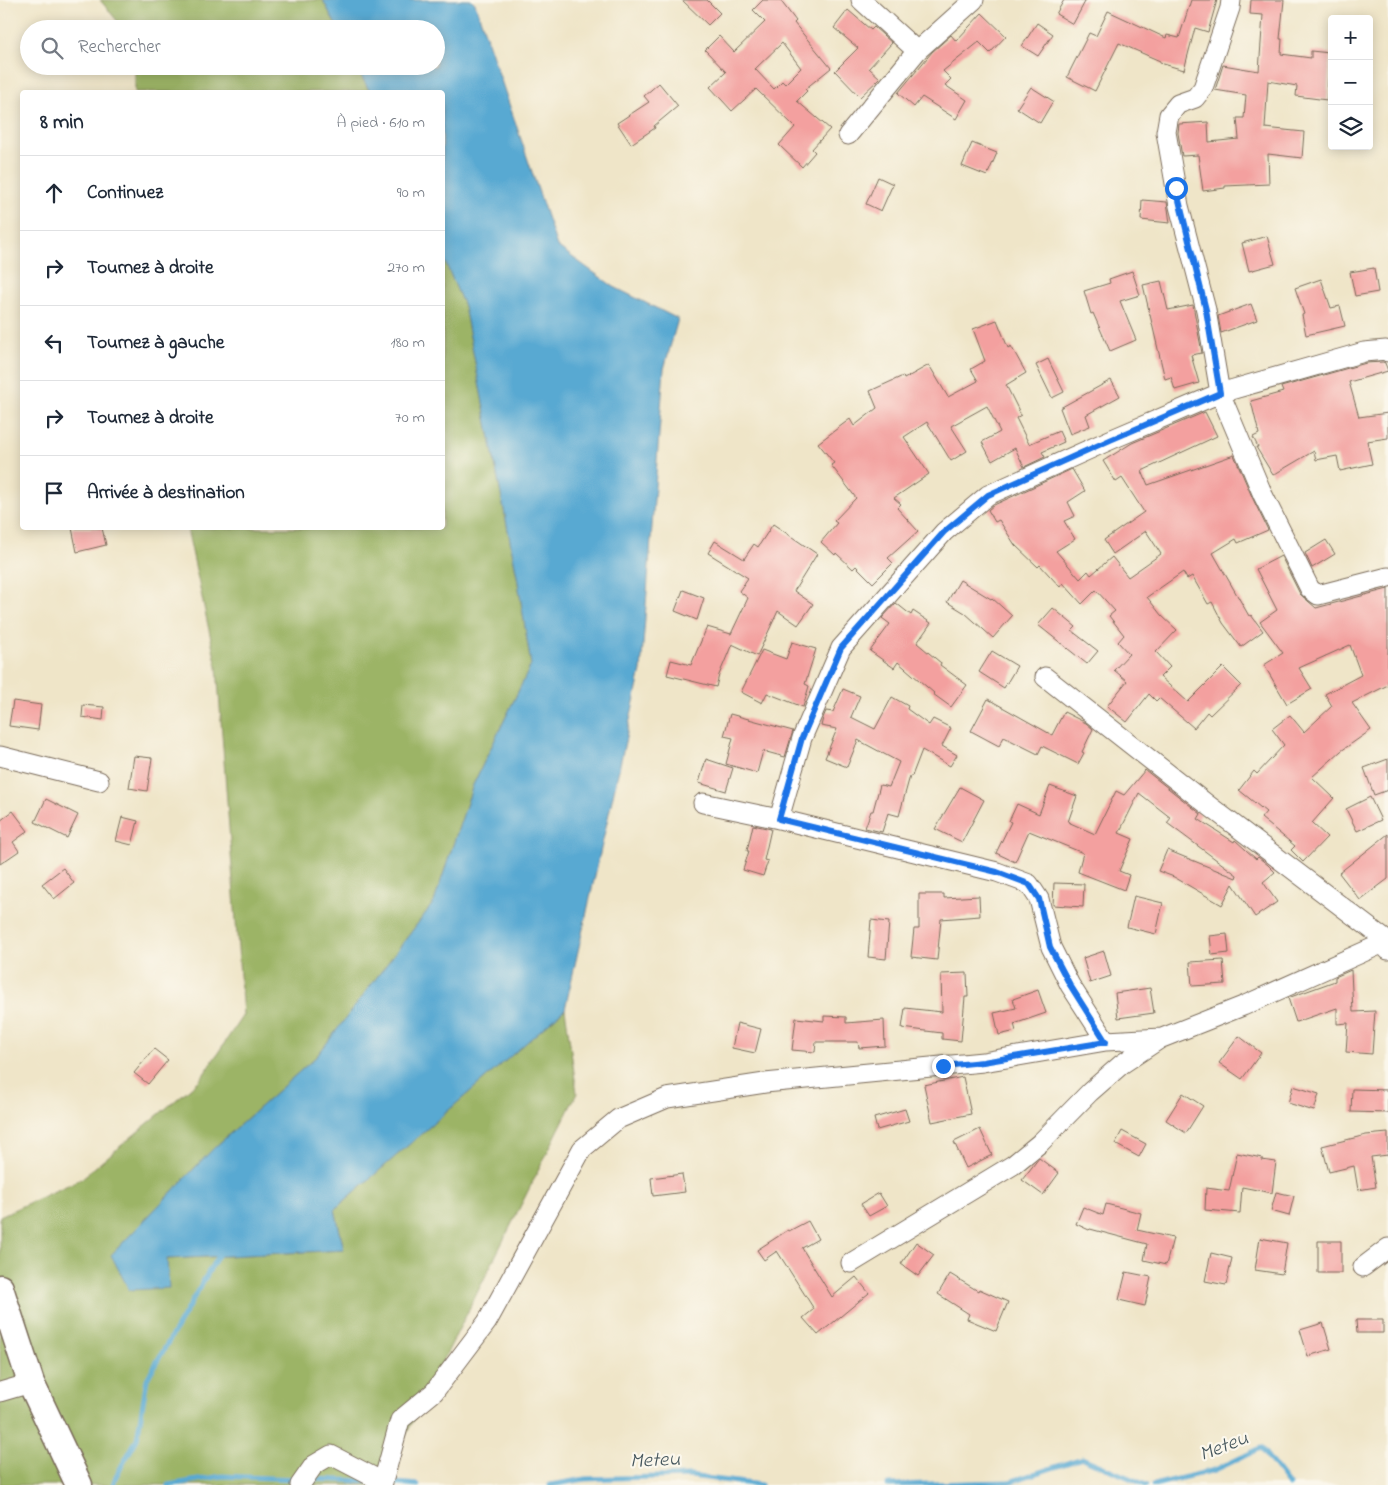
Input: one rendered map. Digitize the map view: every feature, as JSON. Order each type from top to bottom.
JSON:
[{"type":"street","points":[[861,0],[918,51]]},
{"type":"street","points":[[848,135],[918,51],[974,0]]},
{"type":"street","points":[[1231,0],[1203,88],[1195,98],[1178,104],[1169,115],[1166,132],[1179,206],[1206,310],[1220,393],[1263,495],[1310,589],[1318,595],[1388,577]]},
{"type":"street","points":[[779,819],[802,738],[841,648],[944,532],[988,495],[1220,393],[1364,352],[1386,350],[1388,352]]},
{"type":"street","points":[[851,1263],[1013,1165],[1040,1144],[1090,1092],[1122,1064],[1162,1038],[1388,945],[1046,677]]},
{"type":"street","points":[[0,756],[98,781]]},
{"type":"street","points":[[703,803],[779,819],[997,872],[1029,884],[1039,899],[1050,947],[1070,985],[1106,1042]]},
{"type":"street","points":[[300,1485],[314,1465],[331,1454],[383,1482],[400,1420],[434,1392],[487,1322],[582,1149],[618,1119],[667,1098],[765,1083],[983,1062],[1106,1042],[1162,1038]]},
{"type":"street","points":[[1363,1267],[1388,1248]]},
{"type":"street","points":[[0,1288],[30,1383],[80,1485]]},
{"type":"street","points":[[0,1392],[30,1383]]},
{"type":"green space","points":[[100,0],[323,0],[333,20],[117,20]]},
{"type":"green space","points":[[135,75],[361,75],[369,90],[135,90]]},
{"type":"green space","points":[[445,262],[464,306],[517,576],[531,665],[473,785],[434,902],[317,1056],[214,1148],[111,1255],[166,1259],[344,1250],[335,1209],[565,1009],[577,1093],[381,1485],[0,1485],[0,1216],[81,1179],[200,1080],[243,1015],[217,667],[187,530],[445,530]]},
{"type":"water","points":[[323,0],[472,0],[475,3],[557,246],[614,287],[678,319],[664,369],[641,671],[565,1009],[335,1209],[344,1250],[167,1259],[169,1288],[129,1290],[111,1255],[214,1148],[317,1056],[434,902],[473,785],[531,665],[517,576],[464,306],[445,262],[445,90],[369,90],[361,75],[445,75],[445,20],[333,20]]},
{"type":"building","points":[[682,0],[707,0],[720,13],[708,25]]},
{"type":"building","points":[[763,0],[780,0],[796,21],[794,23],[831,68],[805,89],[807,91],[797,101],[830,129],[812,149],[815,152],[802,167],[779,145],[795,127],[756,89],[732,111],[710,87],[726,72],[705,50],[719,36],[734,52],[765,22],[753,10]],"holes":[[[782,43],[801,68],[785,84],[782,81],[774,89],[755,69]]]},
{"type":"building","points":[[1064,0],[1086,0],[1073,24],[1056,14]]},
{"type":"building","points":[[1191,0],[1217,0],[1208,32],[1195,28],[1184,70],[1160,63],[1160,61],[1119,43],[1095,91],[1067,77],[1089,33],[1096,36],[1108,11],[1166,38],[1167,35],[1179,38]]},
{"type":"building","points":[[1251,0],[1284,0],[1280,39],[1282,39],[1281,54],[1311,58],[1311,51],[1328,53],[1327,100],[1296,96],[1297,86],[1268,81],[1265,128],[1304,132],[1302,158],[1268,154],[1269,184],[1225,186],[1225,188],[1203,191],[1198,155],[1182,156],[1178,133],[1179,124],[1208,122],[1209,142],[1239,139],[1237,118],[1244,118],[1246,95],[1215,90],[1223,65],[1259,71],[1263,15],[1250,14]]},
{"type":"building","points":[[848,10],[871,30],[874,27],[892,43],[869,68],[880,78],[860,97],[835,71],[858,48],[834,28]]},
{"type":"building","points":[[982,13],[1006,36],[990,53],[979,42],[943,71],[951,79],[945,85],[967,100],[956,119],[922,97],[914,107],[898,93],[932,52],[951,35],[956,41]]},
{"type":"building","points":[[1037,23],[1053,34],[1038,56],[1022,46]]},
{"type":"building","points":[[659,83],[678,106],[654,126],[655,128],[631,144],[617,123],[649,102],[644,96]]},
{"type":"building","points":[[1031,87],[1053,101],[1040,123],[1017,108]]},
{"type":"building","points":[[972,143],[997,153],[987,176],[962,166]]},
{"type":"building","points":[[878,177],[893,184],[881,211],[866,204]]},
{"type":"building","points":[[1142,200],[1167,202],[1170,223],[1141,220]]},
{"type":"building","points":[[1267,236],[1275,264],[1249,271],[1242,243]]},
{"type":"building","points":[[1374,268],[1378,292],[1355,296],[1350,272]]},
{"type":"building","points":[[1132,271],[1140,295],[1120,301],[1136,340],[1110,351],[1093,313],[1091,314],[1084,291],[1110,283],[1109,279]]},
{"type":"building","points":[[1321,279],[1331,308],[1340,306],[1345,326],[1306,335],[1302,315],[1304,314],[1295,288]]},
{"type":"building","points":[[1161,281],[1168,310],[1193,305],[1202,353],[1191,355],[1199,383],[1175,390],[1171,377],[1165,379],[1143,285]]},
{"type":"building","points":[[1251,304],[1257,320],[1221,333],[1218,316]]},
{"type":"building","points":[[997,320],[1008,348],[1011,346],[1026,373],[1006,385],[1021,415],[1016,418],[1029,444],[1059,431],[1064,442],[1042,452],[1045,457],[1024,467],[1015,448],[992,461],[982,442],[1000,432],[987,406],[951,426],[967,451],[951,461],[927,422],[904,437],[929,474],[894,498],[901,504],[897,508],[918,531],[888,558],[893,563],[873,583],[856,566],[853,569],[821,542],[837,523],[834,521],[856,498],[831,465],[834,463],[818,443],[850,419],[854,426],[877,408],[870,391],[903,376],[904,379],[929,365],[948,397],[978,381],[971,369],[985,361],[973,329]]},
{"type":"building","points":[[1048,359],[1064,392],[1052,398],[1036,365]]},
{"type":"building","points":[[1383,362],[1388,371],[1349,382],[1359,417],[1388,413],[1388,438],[1367,441],[1372,464],[1340,471],[1337,456],[1316,460],[1314,451],[1273,475],[1256,447],[1258,447],[1253,437],[1259,434],[1251,401],[1283,392],[1281,387],[1366,363]]},
{"type":"building","points":[[1111,380],[1120,396],[1086,415],[1090,426],[1070,434],[1060,408]]},
{"type":"building","points":[[1205,412],[1217,436],[1142,471],[1148,485],[1234,455],[1268,530],[1238,543],[1236,539],[1213,553],[1249,616],[1251,615],[1263,631],[1241,647],[1223,623],[1212,602],[1208,604],[1192,576],[1187,579],[1183,572],[1147,597],[1161,615],[1177,630],[1156,652],[1170,667],[1160,677],[1188,702],[1223,667],[1241,685],[1210,715],[1207,712],[1194,728],[1159,698],[1156,701],[1149,694],[1127,722],[1107,706],[1127,681],[1114,670],[1129,654],[1118,642],[1124,635],[1109,616],[1115,611],[1096,590],[1082,604],[1063,583],[1060,587],[1040,565],[1038,567],[1015,545],[999,520],[995,522],[988,510],[994,505],[1072,469],[1085,491],[1068,502],[1075,516],[1064,521],[1075,539],[1056,551],[1080,579],[1088,571],[1091,575],[1112,557],[1128,577],[1161,554],[1146,531],[1113,554],[1104,540],[1144,512],[1122,478],[1116,482],[1103,461],[1132,443]]},
{"type":"building","points":[[773,524],[817,554],[794,591],[813,604],[798,625],[778,611],[757,656],[732,644],[716,687],[667,675],[671,660],[691,665],[707,627],[731,634],[748,598],[739,591],[748,578],[708,553],[715,541],[744,559],[754,544],[758,547]]},
{"type":"building","points":[[72,530],[102,530],[106,545],[77,552]]},
{"type":"building","points":[[1326,540],[1335,554],[1312,568],[1305,553]]},
{"type":"building","points":[[1281,556],[1300,594],[1316,608],[1388,589],[1388,685],[1352,703],[1371,730],[1341,751],[1312,777],[1334,798],[1312,823],[1327,837],[1303,862],[1291,850],[1295,846],[1261,818],[1266,812],[1239,790],[1254,771],[1257,774],[1284,745],[1272,729],[1290,715],[1304,732],[1332,706],[1325,694],[1361,675],[1350,645],[1299,668],[1312,689],[1287,704],[1264,665],[1283,653],[1260,622],[1277,610],[1256,569]]},
{"type":"building","points":[[960,580],[992,598],[1012,616],[993,638],[965,613],[947,602]]},
{"type":"building","points":[[683,590],[704,598],[697,620],[675,611]]},
{"type":"building","points":[[896,603],[911,615],[913,611],[931,623],[917,643],[941,663],[940,665],[967,685],[951,707],[933,694],[898,662],[894,668],[870,651],[890,624],[882,618]]},
{"type":"building","points":[[1053,608],[1076,627],[1072,631],[1098,651],[1087,664],[1038,625]]},
{"type":"building","points":[[792,642],[816,649],[805,684],[809,686],[803,707],[767,693],[762,703],[741,692],[762,650],[786,659]]},
{"type":"building","points":[[992,651],[1017,666],[1004,688],[979,672]]},
{"type":"building","points":[[843,689],[860,696],[851,717],[875,729],[892,697],[908,706],[907,709],[929,725],[933,719],[951,728],[942,746],[957,755],[950,766],[922,750],[912,776],[910,776],[899,816],[888,813],[882,832],[865,828],[871,811],[873,811],[880,785],[889,787],[899,762],[858,740],[847,767],[825,758],[837,729],[821,726],[823,718],[826,711],[833,712]]},
{"type":"building","points":[[988,699],[1052,735],[1064,712],[1086,723],[1093,729],[1078,764],[1042,746],[1038,754],[1004,737],[999,746],[971,731]]},
{"type":"building","points":[[13,701],[41,705],[38,730],[9,726]]},
{"type":"building","points":[[83,705],[104,707],[103,720],[82,717]]},
{"type":"building","points":[[730,714],[793,731],[785,757],[763,751],[757,773],[726,764],[733,738],[724,736]]},
{"type":"building","points":[[134,756],[152,758],[147,791],[129,788]]},
{"type":"building","points":[[706,759],[733,768],[726,791],[699,783]]},
{"type":"building","points":[[1388,759],[1388,790],[1374,795],[1364,768]]},
{"type":"building","points":[[1145,770],[1201,814],[1198,819],[1234,842],[1235,840],[1256,859],[1258,857],[1275,872],[1263,882],[1277,902],[1255,917],[1233,884],[1222,905],[1174,877],[1158,871],[1167,850],[1236,878],[1237,875],[1167,823],[1171,818],[1139,793],[1119,833],[1133,839],[1119,871],[1129,875],[1124,890],[1078,872],[1083,853],[1029,831],[1015,862],[996,853],[1011,822],[1009,821],[1017,804],[1039,814],[1050,786],[1077,796],[1068,822],[1095,834],[1116,791],[1124,795]]},
{"type":"building","points":[[960,787],[984,800],[962,842],[935,829]]},
{"type":"building","points":[[1370,797],[1381,820],[1357,831],[1346,809]]},
{"type":"building","points":[[46,799],[78,815],[67,838],[35,822]]},
{"type":"building","points":[[13,811],[28,831],[13,842],[19,851],[0,864],[0,821]]},
{"type":"building","points":[[122,817],[138,821],[132,845],[116,841]]},
{"type":"building","points":[[753,825],[771,829],[764,860],[768,861],[763,876],[743,870],[749,851],[747,851]]},
{"type":"building","points":[[1388,834],[1388,879],[1360,900],[1339,873]]},
{"type":"building","points":[[63,868],[74,883],[54,899],[42,884]]},
{"type":"building","points":[[1054,883],[1084,884],[1083,907],[1053,905]]},
{"type":"building","points":[[919,894],[944,894],[944,898],[979,896],[980,916],[941,919],[937,960],[911,957],[914,929],[919,929]]},
{"type":"building","points":[[1134,896],[1163,903],[1156,934],[1127,927]]},
{"type":"building","points":[[871,920],[889,922],[886,959],[868,957]]},
{"type":"building","points":[[1227,934],[1229,953],[1212,955],[1210,936]]},
{"type":"building","points":[[1104,951],[1111,976],[1090,983],[1083,958]]},
{"type":"building","points":[[1223,960],[1225,984],[1192,986],[1190,962]]},
{"type":"building","points":[[1351,970],[1353,1012],[1375,1011],[1372,1054],[1346,1052],[1348,1023],[1337,1024],[1337,1008],[1296,1022],[1288,998],[1335,981],[1335,977]]},
{"type":"building","points":[[967,973],[968,997],[965,997],[961,1041],[942,1039],[942,1033],[902,1028],[905,1008],[942,1012],[941,974]]},
{"type":"building","points":[[1150,988],[1154,1013],[1118,1018],[1115,993]]},
{"type":"building","points":[[1038,990],[1046,1013],[1014,1024],[1016,1031],[999,1035],[994,1013],[1016,1008],[1013,999]]},
{"type":"building","points":[[824,1016],[846,1017],[846,1023],[884,1020],[885,1046],[859,1048],[858,1042],[816,1042],[815,1052],[792,1050],[796,1018],[824,1021]]},
{"type":"building","points":[[737,1023],[761,1029],[755,1053],[732,1048]]},
{"type":"building","points":[[1239,1036],[1261,1053],[1242,1079],[1219,1063]]},
{"type":"building","points":[[154,1049],[168,1060],[148,1084],[134,1073]]},
{"type":"building","points":[[963,1077],[971,1114],[932,1122],[924,1085]]},
{"type":"building","points":[[1293,1086],[1319,1094],[1314,1111],[1288,1103]]},
{"type":"building","points":[[1352,1089],[1388,1090],[1388,1113],[1351,1112]]},
{"type":"building","points":[[1183,1093],[1203,1106],[1186,1133],[1166,1120]]},
{"type":"building","points":[[905,1109],[909,1121],[877,1130],[874,1118]]},
{"type":"building","points":[[980,1129],[992,1155],[966,1168],[954,1142]]},
{"type":"building","points":[[1122,1131],[1146,1144],[1139,1157],[1115,1144]]},
{"type":"building","points":[[1388,1133],[1388,1155],[1371,1157],[1376,1187],[1358,1190],[1354,1166],[1329,1172],[1322,1146],[1366,1135]]},
{"type":"building","points":[[1237,1153],[1276,1162],[1272,1193],[1242,1187],[1240,1213],[1205,1210],[1206,1188],[1229,1191]]},
{"type":"building","points":[[1039,1158],[1059,1173],[1043,1195],[1022,1180]]},
{"type":"building","points":[[682,1174],[685,1192],[653,1196],[651,1178]]},
{"type":"building","points":[[1276,1192],[1294,1196],[1289,1216],[1271,1211]]},
{"type":"building","points":[[879,1193],[887,1206],[869,1216],[861,1204]]},
{"type":"building","points":[[1106,1204],[1141,1213],[1137,1230],[1173,1238],[1166,1265],[1144,1260],[1147,1244],[1089,1230],[1076,1224],[1083,1207],[1103,1215]]},
{"type":"building","points":[[808,1221],[818,1239],[802,1248],[832,1297],[856,1277],[869,1293],[818,1335],[803,1318],[814,1309],[777,1251],[764,1260],[757,1250],[788,1230]]},
{"type":"building","points":[[1260,1238],[1287,1243],[1282,1274],[1255,1270]]},
{"type":"building","points":[[1318,1241],[1341,1241],[1341,1273],[1318,1273]]},
{"type":"building","points":[[916,1242],[934,1255],[918,1276],[901,1264]]},
{"type":"building","points":[[1211,1253],[1232,1258],[1226,1285],[1205,1281]]},
{"type":"building","points":[[1126,1272],[1151,1277],[1145,1306],[1119,1300]]},
{"type":"building","points":[[950,1274],[978,1291],[979,1289],[1008,1302],[996,1331],[967,1319],[969,1314],[938,1294]]},
{"type":"building","points":[[1356,1320],[1383,1320],[1383,1333],[1357,1333]]},
{"type":"building","points":[[1323,1323],[1331,1349],[1308,1356],[1300,1330]]},
{"type":"waterway","points":[[113,1485],[116,1476],[137,1439],[147,1379],[220,1252]]},
{"type":"waterway","name":"Meteu","points":[[1153,1485],[1215,1470],[1261,1448],[1289,1485]]},
{"type":"waterway","name":"Meteu","points":[[888,1485],[1009,1482],[1082,1458],[1146,1485]]},
{"type":"waterway","name":"Meteu","points":[[168,1485],[222,1476],[298,1479]]},
{"type":"waterway","name":"Meteu","points":[[550,1485],[585,1479],[690,1476],[761,1485]]},
{"type":"waterway","name":"Meteu","points":[[309,1479],[368,1481]]},
{"type":"waterway","name":"Meteu","points":[[386,1482],[418,1485]]},
{"type":"route","points":[[943,1066],[983,1062],[1106,1042],[1070,985],[1050,947],[1039,899],[1029,884],[997,872],[779,819],[802,738],[841,648],[944,532],[988,495],[1220,393],[1206,310],[1176,188]]}]
